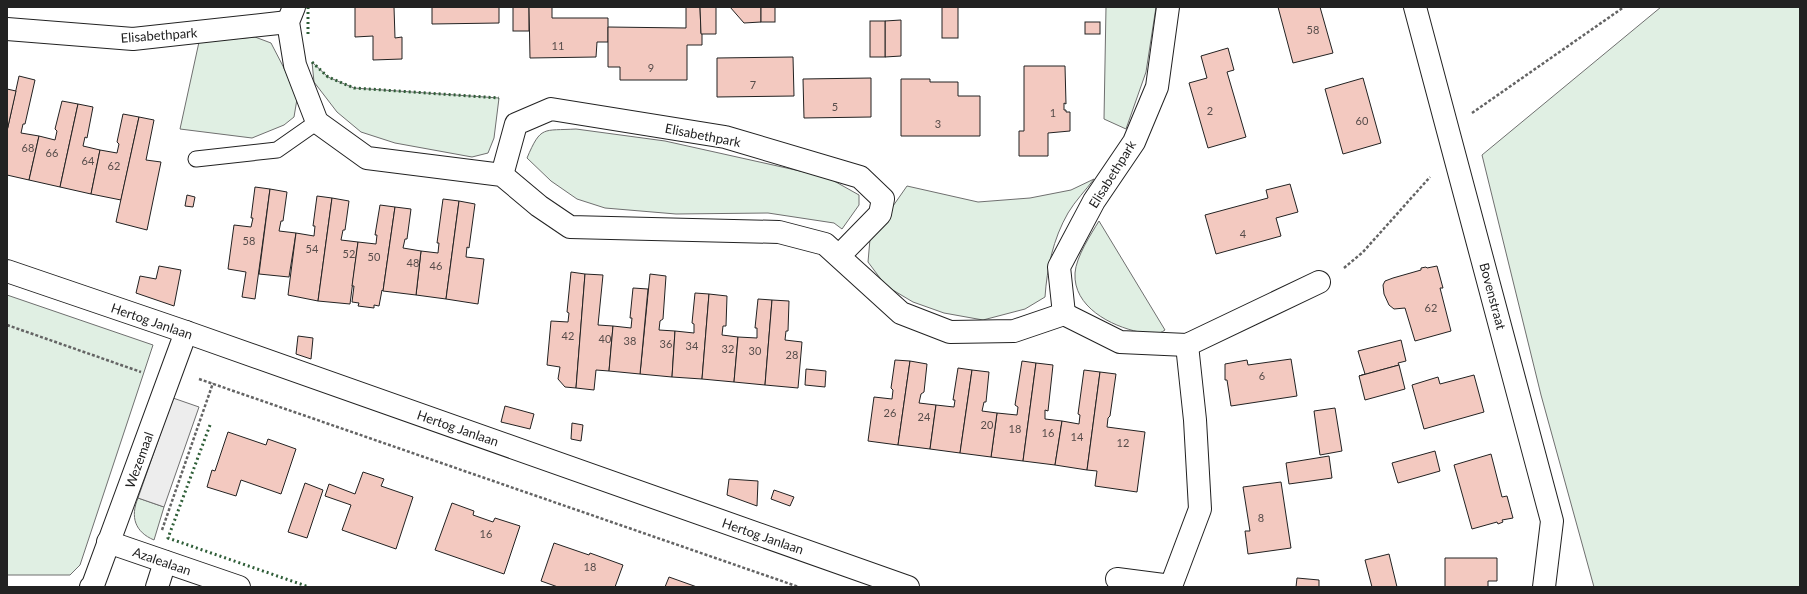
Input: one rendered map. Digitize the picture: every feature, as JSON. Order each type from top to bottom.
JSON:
[{"type":"street","name":"Elisabethpark","points":[[1064,314],[1059,267],[1094,201],[1134,142],[1157,87],[1168,7]]},
{"type":"street","name":"Bovenstraat","points":[[1415,7],[1459,166],[1552,521],[1544,587]]},
{"type":"street","name":"Elisabethpark","points":[[7,29],[133,39],[291,15],[295,65],[317,122]]},
{"type":"street","name":"Elisabethpark","points":[[502,175],[516,124],[551,109],[725,137],[860,177],[883,199],[880,214],[839,256]]},
{"type":"street","points":[[317,122],[367,158],[502,175],[539,206],[570,227],[779,232],[825,244],[901,313],[950,332],[1014,332],[1064,314],[1120,342],[1187,345],[1319,282]]},
{"type":"street","name":"Hertog Janlaan","points":[[7,271],[186,332],[908,587]]},
{"type":"street","name":"Wezemaal","points":[[91,587],[186,332]]},
{"type":"street","points":[[1117,579],[1171,586],[1200,509],[1196,420],[1187,345]]},
{"type":"street","name":"Azalealaan","points":[[108,542],[239,587]]},
{"type":"street","points":[[157,587],[159,560]]},
{"type":"lane","points":[[196,159],[277,150],[317,122]]},
{"type":"path","points":[[1449,129],[1624,7]]},
{"type":"path","points":[[1319,282],[1342,269],[1363,252],[1434,173],[1459,166]]},
{"type":"path","points":[[7,325],[170,375],[213,383],[799,587]]},
{"type":"path","points":[[159,560],[213,383]]},
{"type":"green space","points":[[1106,7],[1156,7],[1146,72],[1126,129],[1104,119]]},
{"type":"green space","points":[[1661,7],[1800,7],[1800,587],[1594,587],[1541,395],[1482,155]]},
{"type":"green space","points":[[255,37],[271,43],[285,70],[297,99],[294,117],[284,125],[252,138],[180,129],[199,42]]},
{"type":"green space","points":[[312,62],[328,77],[354,88],[499,98],[494,138],[488,153],[472,157],[395,143],[361,132],[337,112],[314,82]]},
{"type":"green space","points":[[576,129],[665,141],[827,177],[859,195],[859,205],[842,229],[834,223],[768,213],[676,214],[605,208],[577,199],[551,181],[527,158],[536,140],[544,132],[550,130]]},
{"type":"green space","points":[[1094,179],[1071,209],[1058,233],[1049,265],[1045,297],[1025,309],[983,320],[944,313],[913,302],[886,286],[868,262],[870,239],[907,186],[978,202],[1030,198],[1071,190]]},
{"type":"green space","points":[[1099,221],[1165,330],[1155,335],[1151,335],[1117,325],[1096,313],[1080,296],[1076,285],[1076,267],[1084,246]]},
{"type":"green space","points":[[7,295],[153,345],[80,565],[70,575],[7,575]]},
{"type":"green space","points":[[138,498],[164,507],[154,540],[142,533],[136,523],[134,511]]},
{"type":"shaded area","points":[[173,398],[199,407],[164,507],[138,498]]},
{"type":"building","points":[[355,7],[394,7],[395,38],[402,37],[402,59],[373,60],[373,36],[355,37]]},
{"type":"building","points":[[432,7],[499,7],[499,23],[432,24]]},
{"type":"building","points":[[513,7],[529,7],[529,31],[513,31]]},
{"type":"building","points":[[529,7],[552,7],[552,18],[608,18],[608,42],[597,42],[596,57],[530,58]]},
{"type":"building","points":[[686,7],[700,7],[702,34],[702,45],[687,45],[687,80],[620,80],[620,67],[608,67],[608,27],[686,28]]},
{"type":"building","points":[[700,7],[716,7],[716,34],[701,34]]},
{"type":"building","points":[[730,7],[761,7],[761,22],[744,23]]},
{"type":"building","points":[[761,7],[775,7],[775,22],[761,22]]},
{"type":"building","points":[[942,7],[958,7],[958,38],[942,38]]},
{"type":"building","points":[[1278,7],[1320,7],[1333,53],[1293,63]]},
{"type":"building","points":[[901,20],[901,56],[885,57],[885,21]]},
{"type":"building","points":[[870,21],[885,21],[885,57],[870,57]]},
{"type":"building","points":[[1085,22],[1100,22],[1100,34],[1085,34]]},
{"type":"building","points":[[1228,48],[1234,70],[1227,72],[1246,137],[1208,148],[1189,83],[1207,78],[1201,56]]},
{"type":"building","points":[[793,57],[794,96],[717,97],[717,58]]},
{"type":"building","points":[[1024,66],[1065,66],[1066,104],[1064,103],[1064,110],[1066,110],[1066,112],[1070,112],[1070,131],[1048,133],[1048,156],[1019,156],[1019,131],[1024,131]]},
{"type":"building","points":[[19,76],[35,80],[25,124],[23,124],[21,133],[39,136],[29,180],[7,175],[7,131]]},
{"type":"building","points":[[871,78],[871,117],[804,118],[803,79]]},
{"type":"building","points":[[1363,78],[1381,143],[1343,154],[1325,89]]},
{"type":"building","points":[[901,79],[930,79],[930,82],[958,82],[958,96],[980,96],[980,136],[901,136]]},
{"type":"building","points":[[7,89],[16,91],[7,131]]},
{"type":"building","points":[[62,101],[78,104],[60,187],[29,180],[39,136],[55,140],[57,131],[55,129]]},
{"type":"building","points":[[78,104],[93,107],[87,138],[85,137],[83,146],[100,150],[91,194],[60,187]]},
{"type":"building","points":[[123,114],[139,117],[121,200],[91,194],[100,150],[117,153],[119,144],[117,142]]},
{"type":"building","points":[[139,117],[154,120],[146,160],[161,162],[147,230],[116,222]]},
{"type":"building","points":[[1290,184],[1298,212],[1276,218],[1281,236],[1216,254],[1205,215],[1268,198],[1266,190]]},
{"type":"building","points":[[255,187],[270,189],[255,299],[242,297],[246,272],[228,269],[234,225],[251,227]]},
{"type":"building","points":[[270,189],[287,192],[283,221],[281,221],[279,231],[296,233],[289,277],[259,274]]},
{"type":"building","points":[[187,195],[195,197],[193,207],[185,206]]},
{"type":"building","points":[[317,196],[332,198],[318,301],[288,295],[296,233],[314,236],[315,226],[313,226]]},
{"type":"building","points":[[332,198],[349,201],[345,230],[343,230],[341,240],[358,242],[350,304],[318,301]]},
{"type":"building","points":[[443,199],[459,201],[446,299],[416,295],[421,251],[438,253],[439,243],[437,243]]},
{"type":"building","points":[[459,201],[475,204],[469,248],[467,247],[466,257],[484,259],[478,304],[446,299]]},
{"type":"building","points":[[380,205],[395,207],[383,291],[382,290],[379,306],[374,305],[374,308],[358,306],[359,303],[352,302],[354,286],[352,286],[358,242],[376,244],[377,235],[375,235]]},
{"type":"building","points":[[395,207],[411,209],[407,239],[405,239],[403,248],[421,251],[416,295],[383,291]]},
{"type":"building","points":[[159,266],[181,270],[174,306],[136,293],[140,276],[156,279]]},
{"type":"building","points":[[1437,266],[1443,288],[1440,288],[1451,331],[1415,341],[1405,308],[1394,309],[1389,305],[1384,294],[1383,285],[1385,281],[1421,270],[1421,268]]},
{"type":"building","points":[[571,272],[585,274],[576,388],[565,387],[558,379],[560,367],[547,365],[551,321],[568,322],[569,313],[567,312]]},
{"type":"building","points":[[585,274],[603,275],[598,325],[613,326],[609,371],[596,370],[594,390],[576,388]]},
{"type":"building","points":[[650,274],[666,276],[663,319],[660,321],[659,330],[675,331],[672,377],[640,374]]},
{"type":"building","points":[[633,288],[648,289],[640,374],[609,371],[613,326],[631,328],[632,318],[630,318]]},
{"type":"building","points":[[695,293],[709,294],[702,379],[672,377],[675,331],[694,333],[694,324],[692,323]]},
{"type":"building","points":[[709,294],[727,296],[726,326],[723,326],[722,335],[738,337],[734,382],[702,379]]},
{"type":"building","points":[[758,299],[772,300],[765,385],[734,382],[738,337],[757,338],[757,328],[755,328]]},
{"type":"building","points":[[772,300],[789,301],[788,331],[786,331],[785,340],[802,342],[798,388],[765,385]]},
{"type":"building","points":[[298,336],[313,338],[311,359],[296,354]]},
{"type":"building","points":[[1401,340],[1406,361],[1398,363],[1399,365],[1359,376],[1365,374],[1358,351]]},
{"type":"building","points":[[1291,359],[1297,396],[1231,406],[1227,380],[1225,380],[1225,364],[1247,360],[1248,365]]},
{"type":"building","points":[[895,360],[910,361],[898,445],[868,441],[874,397],[892,399],[893,390],[891,388]]},
{"type":"building","points":[[910,361],[927,364],[924,392],[921,394],[919,403],[936,405],[930,449],[898,445]]},
{"type":"building","points":[[1022,361],[1036,363],[1023,461],[991,457],[997,413],[1017,415],[1018,407],[1015,405]]},
{"type":"building","points":[[1036,363],[1053,365],[1048,411],[1045,410],[1045,419],[1062,421],[1055,465],[1023,461]]},
{"type":"building","points":[[1399,365],[1405,389],[1365,400],[1359,376]]},
{"type":"building","points":[[958,368],[972,370],[960,453],[930,449],[936,405],[954,407],[955,400],[953,400]]},
{"type":"building","points":[[806,369],[826,371],[825,387],[805,385]]},
{"type":"building","points":[[972,370],[989,372],[986,402],[984,402],[982,411],[997,413],[991,457],[960,453]]},
{"type":"building","points":[[1084,370],[1100,372],[1087,470],[1055,465],[1062,421],[1079,424],[1080,415],[1078,414]]},
{"type":"building","points":[[1100,372],[1116,374],[1107,427],[1145,432],[1137,492],[1095,486],[1097,471],[1087,470]]},
{"type":"building","points":[[1474,375],[1484,412],[1424,429],[1412,385],[1438,377],[1440,384]]},
{"type":"building","points":[[505,406],[534,414],[530,429],[501,422]]},
{"type":"building","points":[[1335,408],[1342,451],[1320,455],[1314,411]]},
{"type":"building","points":[[572,423],[583,425],[581,441],[571,439]]},
{"type":"building","points":[[228,432],[266,445],[268,439],[296,449],[281,494],[241,480],[236,496],[207,487],[212,470],[215,471]]},
{"type":"building","points":[[1435,451],[1440,471],[1398,483],[1392,463]]},
{"type":"building","points":[[1491,454],[1502,497],[1507,496],[1513,518],[1502,520],[1503,522],[1498,524],[1497,522],[1472,529],[1454,465]]},
{"type":"building","points":[[1329,456],[1332,478],[1289,484],[1286,463]]},
{"type":"building","points":[[363,472],[384,479],[381,486],[413,497],[396,549],[342,530],[351,505],[325,496],[329,484],[355,494]]},
{"type":"building","points":[[729,479],[758,481],[757,506],[727,495]]},
{"type":"building","points":[[1281,482],[1291,548],[1248,554],[1245,531],[1250,531],[1243,487]]},
{"type":"building","points":[[305,483],[323,490],[307,538],[288,532]]},
{"type":"building","points":[[774,490],[794,497],[790,506],[771,499]]},
{"type":"building","points":[[452,503],[474,511],[473,515],[493,522],[495,518],[520,526],[504,574],[435,550]]},
{"type":"building","points":[[554,543],[589,555],[590,553],[623,565],[615,587],[558,587],[541,581]]},
{"type":"building","points":[[1389,554],[1397,587],[1372,587],[1365,560]]},
{"type":"building","points":[[1445,558],[1497,558],[1497,581],[1488,581],[1488,587],[1445,587]]},
{"type":"building","points":[[669,577],[697,587],[665,587]]},
{"type":"building","points":[[1297,578],[1319,580],[1319,587],[1296,587]]},
{"type":"hedge","points":[[308,7],[308,35]]},
{"type":"hedge","points":[[312,62],[328,77],[354,88],[499,98]]},
{"type":"hedge","points":[[210,425],[168,538],[309,587]]}]
